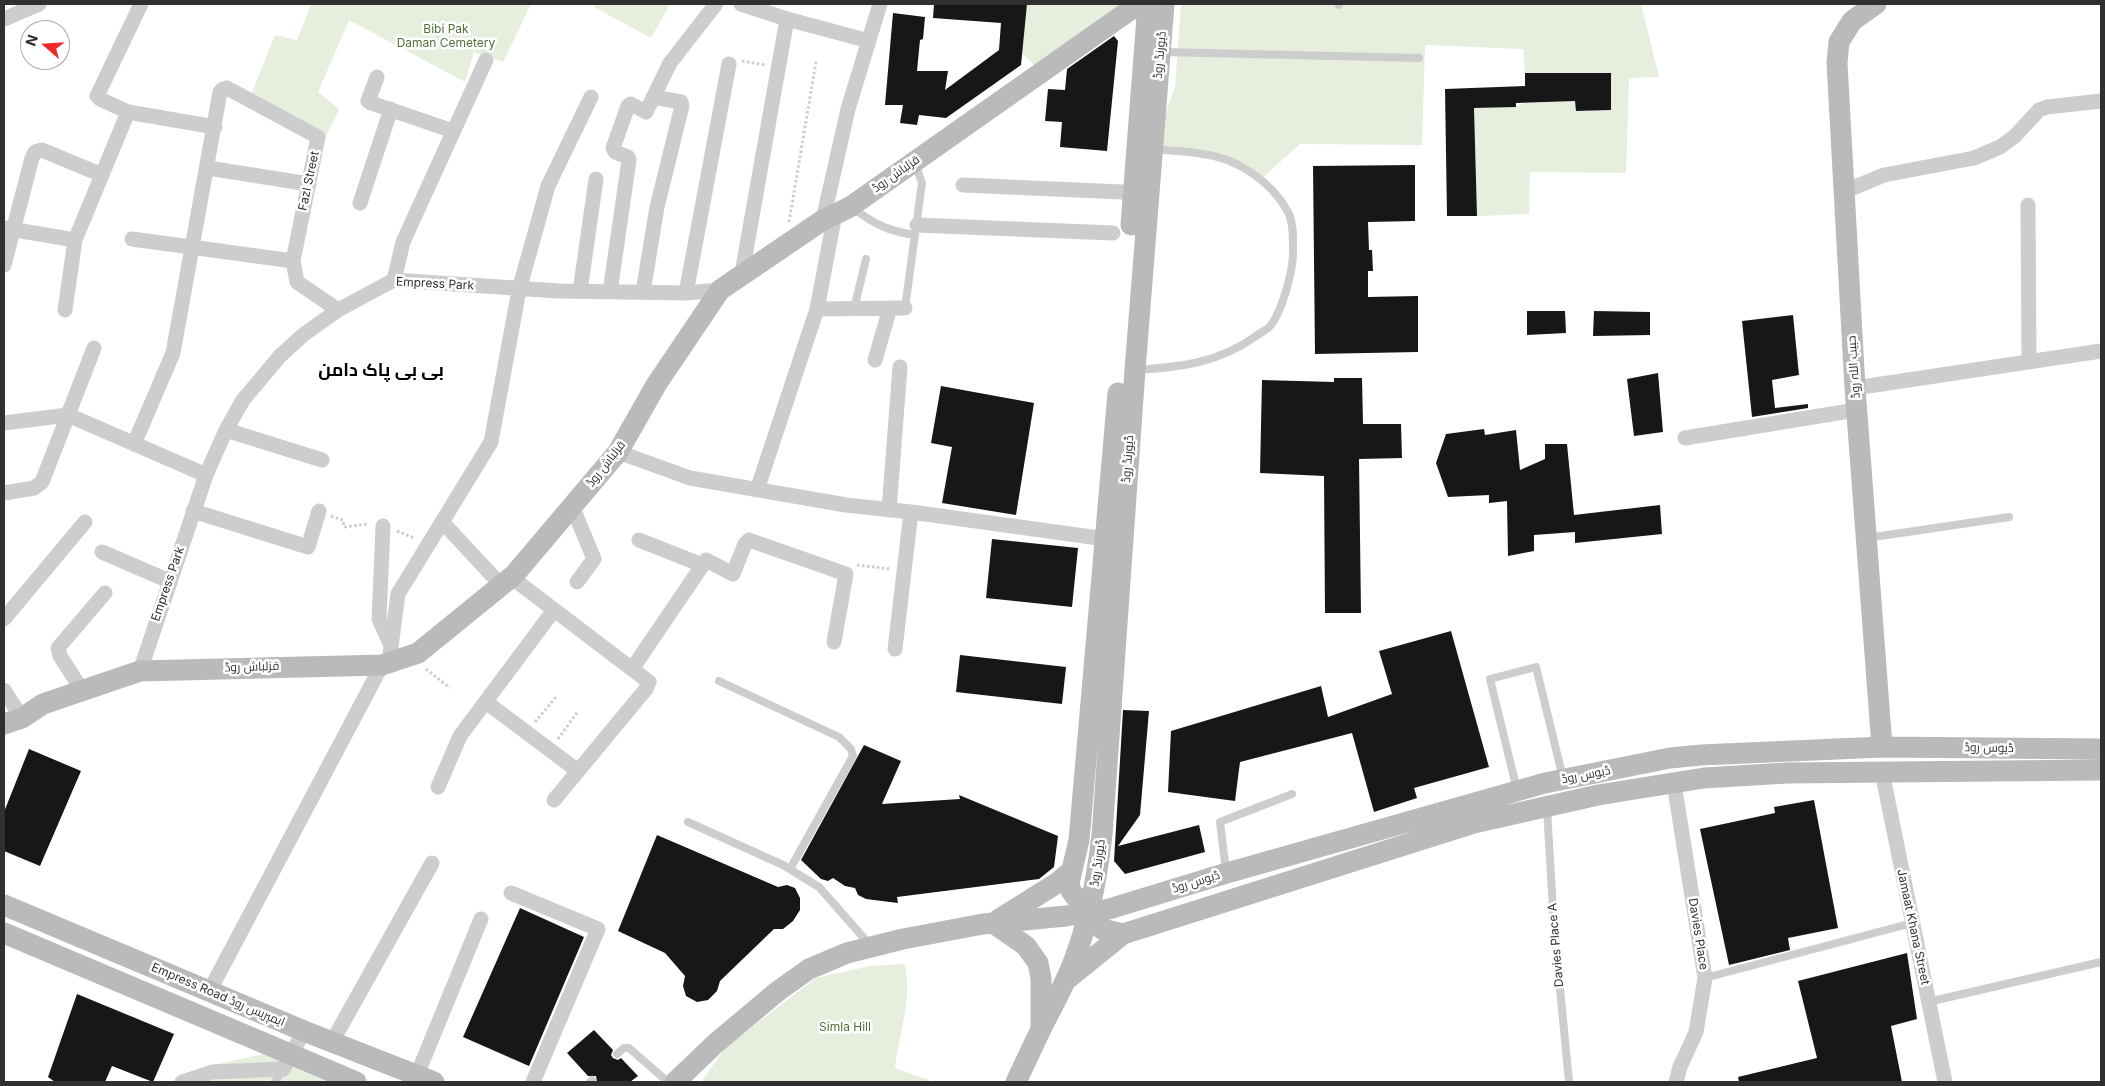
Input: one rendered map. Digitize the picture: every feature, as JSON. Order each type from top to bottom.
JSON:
[{"type":"main road","name":"حبیب اللہ روڈ","points":[[1876,4],[1852,21],[1839,42],[1837,73],[1856,410],[1882,747]]},
{"type":"main road","name":"ڈیورنڈ روڈ","points":[[1040,1029],[1066,980],[1078,947],[1094,890],[1102,835],[1160,52],[1153,6]]},
{"type":"main road","name":"ڈیورنڈ روڈ","points":[[1088,913],[1071,891],[1069,883],[1070,872],[1079,840],[1153,6]]},
{"type":"main road","name":"قزلباش روڈ","points":[[13,721],[43,704],[140,670],[388,658],[410,656],[418,653],[506,582],[618,452],[656,385],[720,290],[742,273],[915,161],[1133,8],[1153,6]]},
{"type":"main road","name":"ڈیوس روڈ","points":[[994,923],[1109,909],[1227,873],[1517,790],[1670,758],[1882,747],[2101,749]]},
{"type":"main road","name":"ڈیوس روڈ","points":[[1066,980],[1123,934],[1474,823],[1598,795],[1704,778],[1787,773],[2101,770]]},
{"type":"main road","points":[[675,1082],[754,1010],[809,969],[847,953],[871,947],[994,923],[1057,883],[1070,872]]},
{"type":"main road","name":"Empress Road ایمپریس روڈ","points":[[4,905],[304,1031],[426,1079]]},
{"type":"main road","points":[[1088,913],[1102,929],[1123,934]]},
{"type":"main road","points":[[994,923],[1026,946],[1038,963],[1043,988],[1040,1029],[1016,1082]]},
{"type":"main road","name":"Empress Road ایمپریس روڈ","points":[[4,934],[288,1062],[356,1082]]},
{"type":"street","points":[[4,19],[39,4]]},
{"type":"street","points":[[134,444],[173,353],[215,127],[128,112],[100,100],[97,96],[142,4]]},
{"type":"street","points":[[610,292],[629,160],[628,157],[615,152],[613,148],[629,104],[646,112],[670,63],[716,4]]},
{"type":"street","points":[[741,4],[787,19],[869,41]]},
{"type":"street","points":[[757,490],[817,309],[836,213],[848,109],[880,4]]},
{"type":"street","points":[[742,273],[787,19]]},
{"type":"street","points":[[394,280],[403,242],[486,60]]},
{"type":"street","points":[[686,293],[729,64]]},
{"type":"street","points":[[377,78],[368,101],[453,131]]},
{"type":"street","name":"Fazl Street","points":[[215,127],[220,92],[227,88],[317,135],[318,140],[293,261],[297,282],[338,310]]},
{"type":"street","points":[[210,990],[388,658],[398,594],[491,442],[519,290],[548,186],[591,97]]},
{"type":"street","points":[[643,292],[657,207],[682,106],[681,102],[653,97]]},
{"type":"street","points":[[1843,192],[1884,175],[1974,158],[2000,147],[2015,136],[2039,110],[2047,107],[2101,101]]},
{"type":"street","points":[[360,202],[391,109]]},
{"type":"street","points":[[66,310],[75,240],[128,112]]},
{"type":"street","points":[[4,265],[9,229],[35,152],[42,150],[102,175]]},
{"type":"street","points":[[208,168],[309,184]]},
{"type":"street","points":[[580,291],[596,179]]},
{"type":"street","points":[[963,185],[1122,192]]},
{"type":"street","points":[[2028,205],[2030,362]]},
{"type":"street","points":[[9,229],[75,240]]},
{"type":"street","points":[[916,230],[1112,233]]},
{"type":"street","points":[[132,239],[293,261]]},
{"type":"street","name":"Empress Park","points":[[140,670],[193,511],[206,475],[226,430],[243,400],[280,356],[303,335],[338,310],[394,280],[519,290],[686,293],[720,290]]},
{"type":"street","points":[[817,309],[898,308],[875,360]]},
{"type":"street","points":[[4,493],[34,488],[42,482],[94,348]]},
{"type":"street","points":[[1855,388],[2101,351]]},
{"type":"street","points":[[889,510],[900,367]]},
{"type":"street","points":[[1685,438],[1856,410]]},
{"type":"street","points":[[4,423],[68,415],[206,475]]},
{"type":"street","points":[[226,430],[322,460]]},
{"type":"street","points":[[618,452],[690,478],[757,490],[846,505],[1106,539]]},
{"type":"street","points":[[572,506],[594,559],[577,582]]},
{"type":"street","points":[[193,511],[308,547],[319,511]]},
{"type":"street","points":[[895,649],[910,512]]},
{"type":"street","points":[[4,619],[85,522]]},
{"type":"street","points":[[383,526],[379,619],[388,658]]},
{"type":"street","points":[[446,526],[506,582],[554,610],[649,682],[646,690],[554,800]]},
{"type":"street","points":[[639,540],[702,565]]},
{"type":"street","points":[[632,669],[706,560],[733,574],[745,544],[749,540],[846,574],[834,642]]},
{"type":"street","points":[[102,552],[169,581]]},
{"type":"street","points":[[82,690],[60,656],[58,648],[105,593]]},
{"type":"street","points":[[438,787],[460,736],[554,610]]},
{"type":"street","points":[[4,690],[13,721]]},
{"type":"street","points":[[486,702],[578,771]]},
{"type":"street","name":"Jamaat Khana Street","points":[[1882,772],[1945,1082]]},
{"type":"street","name":"Davies Place","points":[[1674,783],[1705,978],[1696,1032],[1680,1066],[1676,1082]]},
{"type":"street","points":[[332,1042],[432,863]]},
{"type":"street","points":[[511,894],[598,929],[533,1082]]},
{"type":"street","points":[[426,1079],[481,919]]},
{"type":"street","points":[[182,1082],[212,1072],[288,1062],[304,1031]]},
{"type":"lane","points":[[1160,52],[1419,58]]},
{"type":"lane","points":[[1135,370],[1185,366],[1244,345],[1271,326],[1285,294],[1293,266],[1293,238],[1289,214],[1274,192],[1254,174],[1239,166],[1205,154],[1152,149]]},
{"type":"lane","points":[[898,308],[916,230],[922,183],[915,161]]},
{"type":"lane","points":[[836,213],[875,224],[894,232],[916,230]]},
{"type":"lane","points":[[854,309],[866,259]]},
{"type":"lane","points":[[1865,539],[2009,516]]},
{"type":"lane","points":[[1517,790],[1490,679],[1536,667],[1563,779]]},
{"type":"lane","points":[[719,681],[840,738],[851,750],[853,756],[790,869]]},
{"type":"lane","points":[[1227,873],[1220,822],[1292,794]]},
{"type":"lane","name":"Davies Place A","points":[[1547,807],[1554,926],[1569,1082]]},
{"type":"lane","points":[[688,822],[790,869],[819,887],[871,947]]},
{"type":"lane","points":[[1705,978],[1912,923]]},
{"type":"lane","points":[[1928,1002],[2101,962]]},
{"type":"lane","points":[[617,1054],[624,1048],[629,1048],[668,1082]]},
{"type":"lane","points":[[275,1082],[288,1062]]},
{"type":"path","points":[[729,64],[732,59],[778,66]]},
{"type":"path","points":[[785,245],[816,62]]},
{"type":"path","points":[[846,574],[847,564],[904,570]]},
{"type":"path","points":[[410,656],[450,688]]},
{"type":"path","points":[[527,732],[556,697]]},
{"type":"path","points":[[550,750],[578,711]]},
{"type":"green space","name":"Bibi Pak Daman Cemetery","points":[[311,4],[531,4],[503,62],[474,52],[465,82],[349,20],[318,92],[339,109],[324,140],[249,100],[275,35],[297,40]]},
{"type":"green space","points":[[596,4],[670,4],[651,38],[594,7]]},
{"type":"green space","points":[[1027,4],[1120,4],[1116,21],[1043,72],[1022,54]]},
{"type":"green space","points":[[1181,4],[1641,4],[1659,77],[1629,78],[1626,173],[1530,172],[1529,214],[1477,216],[1474,108],[1516,107],[1525,103],[1575,101],[1577,111],[1611,110],[1611,73],[1525,73],[1523,49],[1425,45],[1422,145],[1300,144],[1261,179],[1205,154],[1152,149],[1175,87]]},
{"type":"green space","name":"Simla Hill","points":[[904,964],[907,975],[906,1001],[895,1068],[934,1082],[701,1082],[726,1047],[816,978],[870,966]]},
{"type":"green space","points":[[263,1054],[328,1082],[172,1082],[205,1067]]},
{"type":"building","points":[[934,4],[1027,4],[1021,65],[946,118],[919,115],[917,125],[900,123],[903,105],[885,105],[893,13],[925,17],[923,39],[920,40],[917,71],[948,71],[945,90],[999,50],[1001,23],[933,18]]},
{"type":"building","points":[[1114,36],[1118,41],[1107,151],[1060,147],[1062,122],[1045,121],[1048,89],[1065,90],[1067,69]]},
{"type":"building","points":[[1525,73],[1611,73],[1611,110],[1576,111],[1575,101],[1516,103],[1516,107],[1474,108],[1477,216],[1447,216],[1445,89],[1525,86]]},
{"type":"building","points":[[1415,165],[1415,221],[1368,222],[1369,250],[1372,250],[1373,271],[1368,271],[1368,297],[1418,296],[1418,352],[1315,354],[1313,166]]},
{"type":"building","points":[[1527,311],[1565,311],[1566,333],[1527,335]]},
{"type":"building","points":[[1594,311],[1650,312],[1650,335],[1593,336]]},
{"type":"building","points":[[1793,315],[1799,375],[1772,380],[1775,408],[1808,404],[1808,408],[1752,417],[1742,321]]},
{"type":"building","points":[[1658,373],[1663,432],[1634,436],[1627,379]]},
{"type":"building","points":[[1334,378],[1362,378],[1363,424],[1401,424],[1402,458],[1359,459],[1361,613],[1325,613],[1324,476],[1260,473],[1262,380],[1334,382]]},
{"type":"building","points":[[941,386],[1034,403],[1016,515],[942,503],[952,447],[931,443]]},
{"type":"building","points":[[1484,429],[1485,435],[1516,430],[1520,470],[1545,459],[1545,444],[1567,444],[1574,515],[1660,505],[1662,534],[1575,543],[1575,532],[1534,535],[1534,551],[1508,556],[1507,501],[1489,503],[1489,495],[1448,497],[1436,463],[1446,434]]},
{"type":"building","points":[[992,539],[1078,548],[1072,607],[986,598]]},
{"type":"building","points":[[1451,631],[1489,767],[1414,788],[1417,798],[1374,812],[1352,733],[1240,762],[1235,801],[1168,792],[1171,731],[1321,686],[1328,717],[1392,694],[1379,651]]},
{"type":"building","points":[[960,655],[1066,667],[1062,704],[956,692]]},
{"type":"building","points":[[1123,710],[1149,711],[1140,815],[1118,846],[1199,825],[1205,852],[1125,874],[1114,861]]},
{"type":"building","points":[[864,745],[901,761],[882,804],[960,799],[959,795],[1058,836],[1054,867],[1039,879],[897,897],[898,903],[866,899],[858,895],[855,888],[845,886],[833,878],[828,881],[821,879],[801,860]]},
{"type":"building","points":[[29,749],[81,771],[40,866],[4,851],[4,812]]},
{"type":"building","points":[[1814,800],[1838,928],[1788,938],[1790,950],[1729,965],[1700,829],[1775,813],[1774,807]]},
{"type":"building","points":[[657,835],[778,887],[787,885],[795,888],[800,898],[800,910],[793,921],[783,929],[774,929],[720,981],[717,991],[708,1000],[697,1002],[686,996],[683,986],[685,976],[665,953],[618,931]]},
{"type":"building","points":[[520,908],[584,937],[529,1066],[463,1037]]},
{"type":"building","points":[[1907,953],[1917,1019],[1891,1026],[1902,1082],[1739,1082],[1738,1077],[1817,1058],[1798,981]]},
{"type":"building","points":[[77,994],[174,1034],[153,1082],[112,1066],[105,1082],[55,1082],[48,1077]]},
{"type":"building","points":[[594,1030],[613,1050],[611,1055],[613,1058],[618,1060],[621,1058],[638,1076],[630,1082],[597,1082],[596,1076],[588,1076],[567,1053]]},
{"type":"district","name":"بی بی پاک دامن","points":[[381,371]]}]
